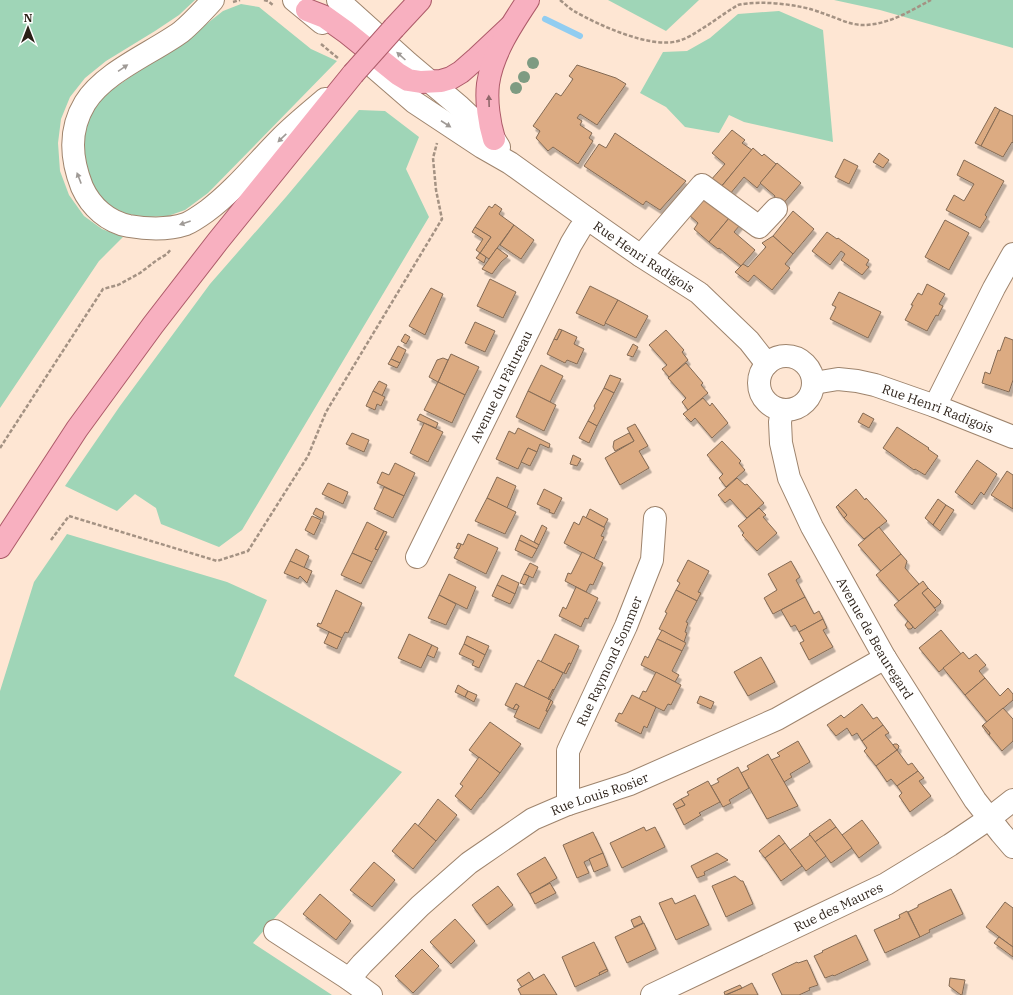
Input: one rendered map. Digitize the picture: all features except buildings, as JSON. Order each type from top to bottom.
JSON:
[{"type":"main road","points":[[0,547],[77,429],[153,325],[218,241],[353,74],[420,0]]},
{"type":"main road","points":[[494,139],[489,117],[488,84],[495,61],[510,27],[528,0]]},
{"type":"main road","points":[[301,5],[325,17],[398,74],[408,80],[421,82],[441,81],[451,78],[461,72],[510,27]]},
{"type":"street","points":[[213,0],[181,31],[105,81],[85,102],[78,115],[74,130],[73,145],[77,174],[84,191],[92,204],[100,213],[111,220],[142,228],[157,228],[186,224],[198,217],[220,202],[282,136],[353,74]]},
{"type":"street","name":"Rue Henri Radigois","points":[[338,0],[494,139],[510,162]]},
{"type":"street","name":"Rue Henri Radigois","points":[[301,5],[414,102],[482,147],[510,162],[641,256],[699,293],[749,341],[766,364]]},
{"type":"street","points":[[641,256],[702,186],[760,227],[776,209]]},
{"type":"street","name":"Avenue du Pâtureau","points":[[417,557],[571,244],[588,219]]},
{"type":"street","points":[[935,406],[994,288],[1013,254]]},
{"type":"street","points":[[788,356],[803,362],[809,368],[814,383],[810,398],[798,408],[790,411],[773,407],[765,401],[760,392],[759,382],[761,373],[766,364],[780,357],[788,356]]},
{"type":"street","name":"Rue Henri Radigois","points":[[814,383],[838,379],[875,385],[935,406],[1013,437]]},
{"type":"street","name":"Avenue de Beauregard","points":[[782,410],[780,422],[781,443],[789,478],[812,527],[885,658],[973,796],[1013,847]]},
{"type":"street","name":"Rue Raymond Sommer","points":[[568,804],[568,750],[626,626],[652,560],[655,518]]},
{"type":"street","name":"Rue Louis Rosier","points":[[349,979],[420,906],[469,863],[533,819],[568,804],[630,784],[776,719],[885,658]]},
{"type":"street","name":"Rue des Maures","points":[[652,995],[886,884],[950,845],[990,818],[1013,800]]},
{"type":"street","points":[[275,931],[371,995]]},
{"type":"path","points":[[560,0],[574,11],[633,38],[663,43],[678,42],[688,38],[738,5],[751,1],[766,0],[804,7],[861,25],[885,22],[906,14],[931,0]]},
{"type":"path","points":[[51,540],[69,516],[217,561],[248,551],[308,456],[326,412],[442,219],[436,190],[433,158],[442,121]]},
{"type":"path","points":[[0,448],[103,289],[118,285],[140,273],[167,254],[177,242],[178,226]]},
{"type":"green space","points":[[0,0],[195,0],[179,15],[106,61],[85,78],[70,97],[61,119],[58,143],[60,171],[69,195],[84,216],[102,229],[123,237],[99,261],[0,408]]},
{"type":"green space","points":[[608,0],[699,0],[666,31]]},
{"type":"green space","points":[[834,0],[1013,0],[1013,48],[880,10]]},
{"type":"green space","points":[[241,4],[259,7],[311,49],[337,61],[208,193],[185,210],[168,216],[148,217],[127,214],[106,204],[92,187],[83,165],[81,139],[88,115],[106,94],[176,48],[223,11]]},
{"type":"green space","points":[[779,11],[823,30],[833,142],[744,122],[729,115],[719,133],[685,127],[666,107],[640,93],[663,52],[687,51],[710,38],[738,14]]},
{"type":"green space","points":[[359,110],[385,111],[419,137],[406,169],[429,217],[242,530],[219,547],[161,524],[156,508],[135,494],[117,511],[65,486],[120,406],[210,284]]},
{"type":"green space","points":[[67,534],[227,582],[267,600],[234,676],[402,772],[253,943],[332,995],[0,995],[0,691],[34,582]]},
{"type":"waterway","points":[[545,19],[580,36]]}]
